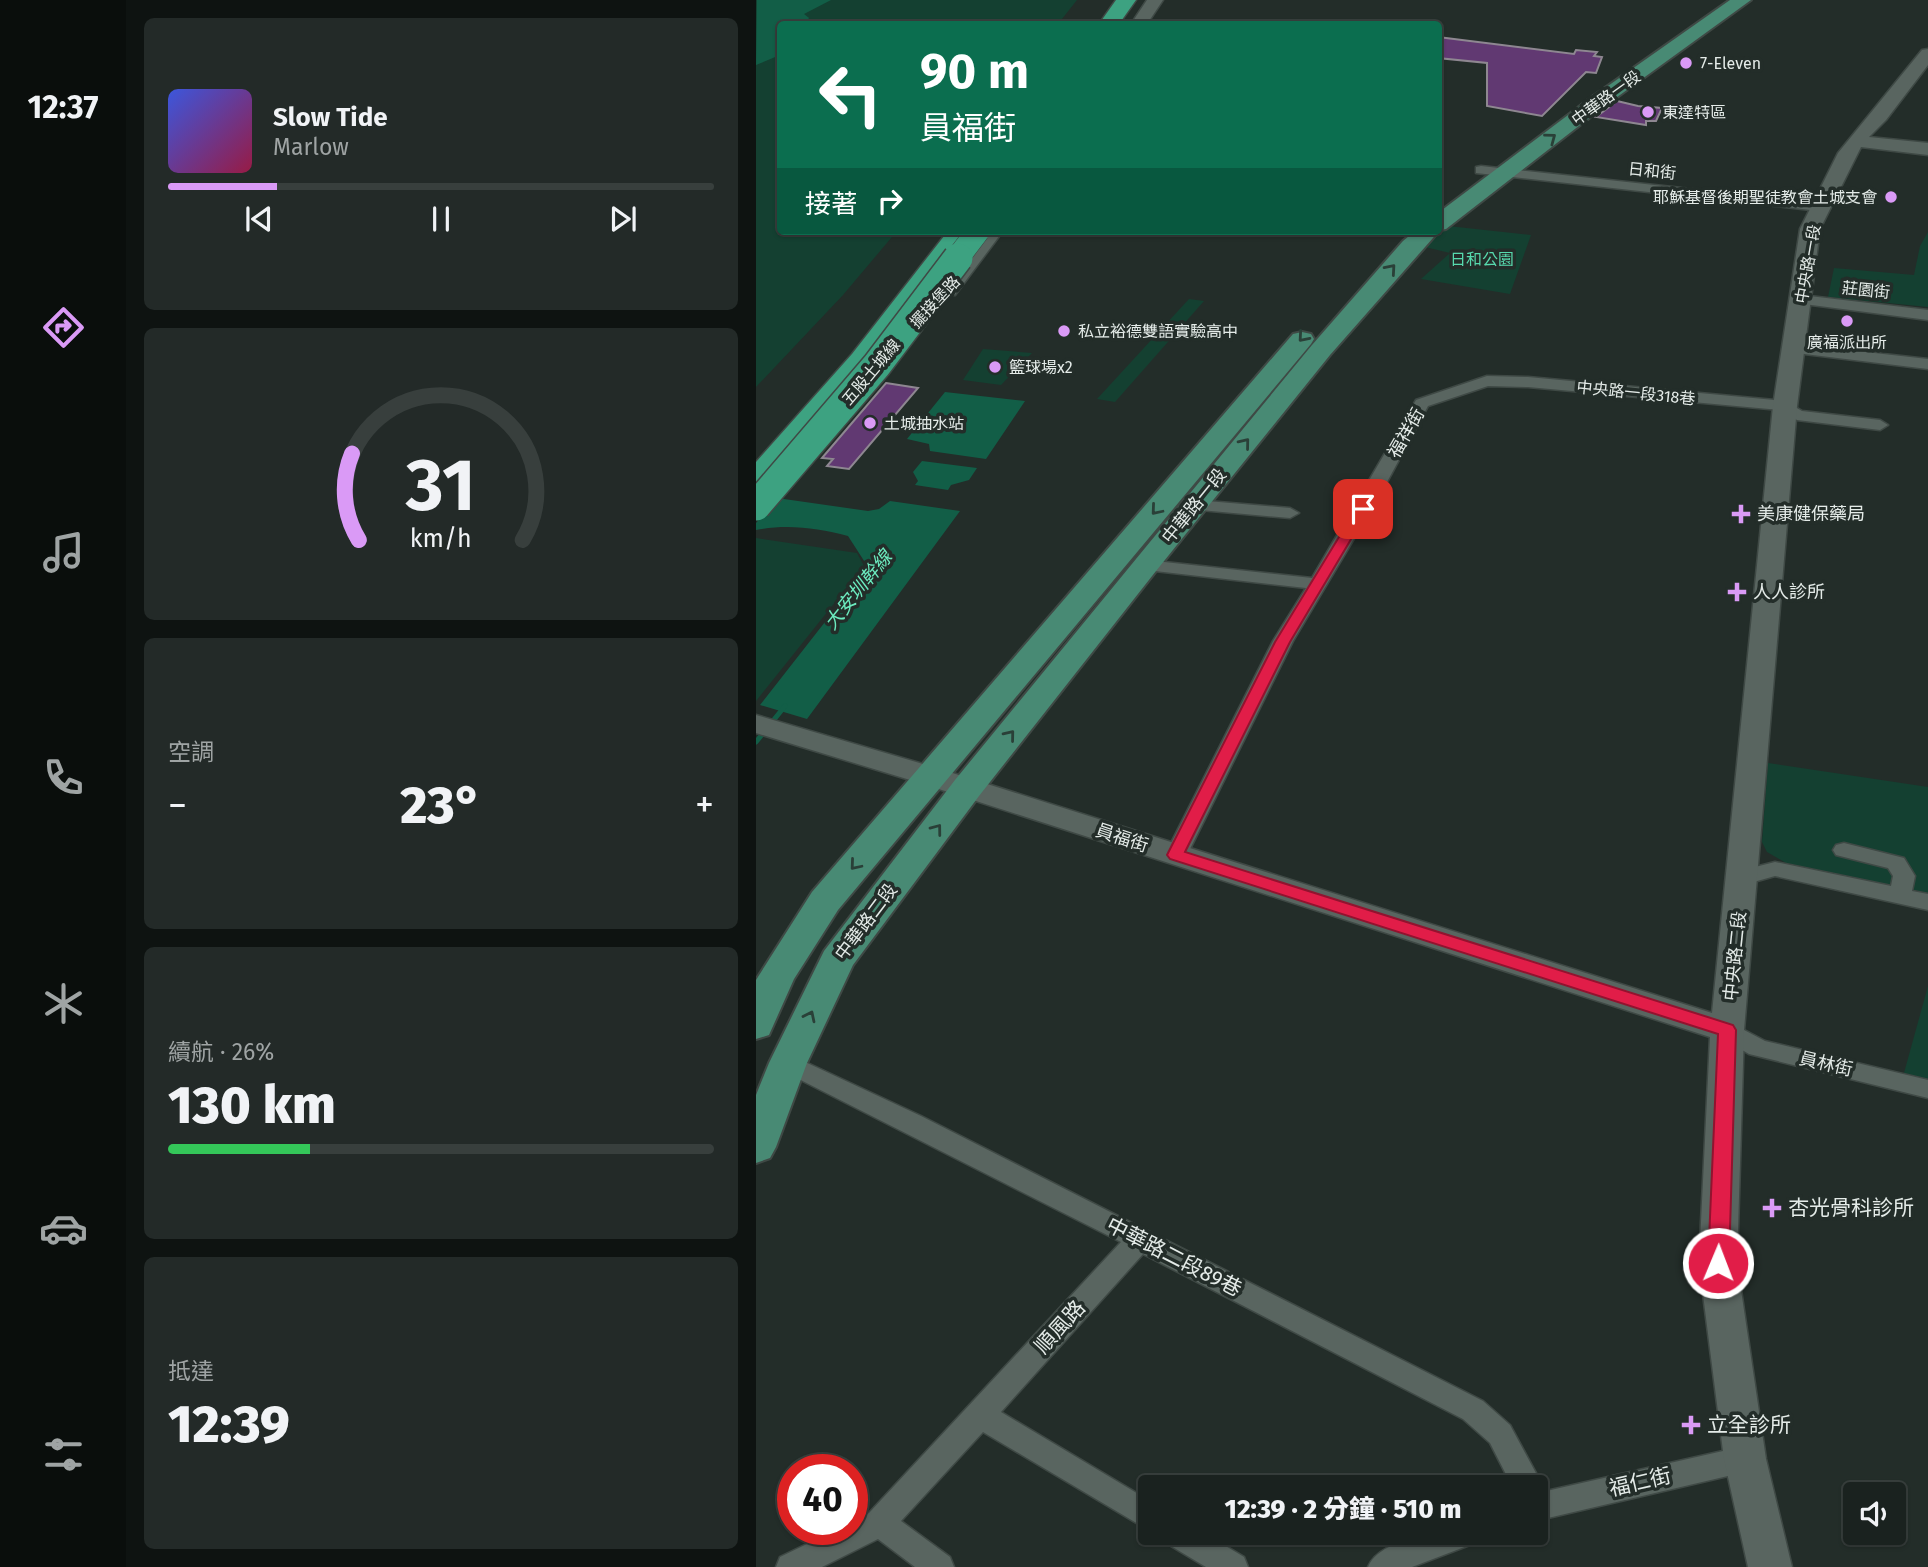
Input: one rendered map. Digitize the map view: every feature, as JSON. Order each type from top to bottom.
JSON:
[{"type":"highway","points":[[1111,21],[1126,0]]},
{"type":"highway","points":[[1125,21],[1140,0]]},
{"type":"highway","name":"五股土城線","points":[[756,480],[862,360],[958,235]]},
{"type":"highway","name":"五股土城線","points":[[756,506],[877,365],[975,235]]},
{"type":"main road","name":"中華路一段","points":[[1442,197],[1586,92],[1720,0]]},
{"type":"main road","name":"中華路一段","points":[[1442,220],[1742,0]]},
{"type":"main road","name":"中華路一段","points":[[930,776],[1393,235]]},
{"type":"main road","name":"中華路一段","points":[[967,788],[1321,350],[1411,246],[1424,235]]},
{"type":"main road","points":[[756,1025],[776,977],[825,901],[930,776]]},
{"type":"main road","name":"中華路二段","points":[[756,1147],[788,1063],[837,960],[967,788]]},
{"type":"street","points":[[1118,21],[1134,0]]},
{"type":"street","points":[[1141,21],[1155,0]]},
{"type":"street","name":"中央路一段","points":[[1777,509],[1785,407],[1810,229],[1847,153],[1928,54]]},
{"type":"street","points":[[1858,141],[1928,149]]},
{"type":"street","name":"日和街","points":[[1481,170],[1820,207]]},
{"type":"street","name":"擺接堡路","points":[[756,494],[869,365],[967,235]]},
{"type":"street","name":"擺接堡路","points":[[869,365],[949,290],[990,235]]},
{"type":"street","name":"莊園街","points":[[1801,300],[1928,314]]},
{"type":"street","points":[[1794,349],[1928,364]]},
{"type":"street","name":"中央路一段318巷","points":[[1487,381],[1528,382],[1785,407],[1797,415],[1880,425]]},
{"type":"street","name":"福祥街","points":[[1176,855],[1283,642],[1371,495],[1422,403],[1487,381]]},
{"type":"street","points":[[1195,505],[1290,513]]},
{"type":"street","name":"中央路二段","points":[[1770,1567],[1745,1459],[1718,1263],[1727,1030],[1777,509]]},
{"type":"street","points":[[1146,565],[1318,584]]},
{"type":"street","name":"員福街","points":[[756,724],[930,776],[1727,1030]]},
{"type":"street","points":[[1844,850],[1896,863],[1904,876],[1900,896]]},
{"type":"street","points":[[1743,877],[1775,869],[1928,902]]},
{"type":"street","name":"員林街","points":[[1727,1030],[1758,1048],[1928,1089]]},
{"type":"street","name":"中華路二段89巷","points":[[788,1063],[1473,1410],[1500,1434],[1521,1475]]},
{"type":"street","name":"順風路","points":[[791,1567],[880,1523],[1139,1240]]},
{"type":"street","points":[[980,1415],[1138,1510]]},
{"type":"street","name":"福仁街","points":[[1548,1497],[1745,1459]]},
{"type":"street","points":[[880,1523],[939,1567]]},
{"type":"street","points":[[1197,1545],[1233,1567]]},
{"type":"street","points":[[1383,1567],[1398,1558],[1432,1545]]},
{"type":"green space","points":[[756,0],[1077,0],[1060,21],[777,21],[777,235],[894,235],[843,295],[756,387]]},
{"type":"green space","name":"日和公園","points":[[1448,226],[1531,235],[1510,294],[1421,279],[1450,253],[1425,247],[1438,235],[1442,235]]},
{"type":"green space","points":[[1928,232],[1928,307],[1828,297],[1834,268],[1914,275],[1920,246]]},
{"type":"green space","points":[[1189,299],[1204,301],[1115,402],[1097,399]]},
{"type":"green space","name":"籃球場x2","points":[[983,349],[1032,353],[1001,385],[963,380]]},
{"type":"green space","points":[[756,538],[857,553],[864,566],[756,701]]},
{"type":"green space","points":[[1768,763],[1928,787],[1928,893],[1786,863],[1767,852],[1762,842]]},
{"type":"green space","points":[[1928,986],[1928,1079],[1904,1073]]},
{"type":"water","points":[[757,0],[831,0],[804,14],[809,18],[807,21],[777,21],[777,56],[756,65]]},
{"type":"water","points":[[945,392],[1025,401],[986,459],[930,451],[929,444],[907,439]]},
{"type":"water","points":[[922,461],[977,468],[969,480],[951,485],[948,490],[915,485],[918,481],[913,472]]},
{"type":"water","points":[[777,498],[868,511],[879,509],[890,501],[960,511],[807,719],[760,705],[868,567],[848,536],[802,528],[756,530],[756,523]]},
{"type":"building","points":[[1442,38],[1574,54],[1576,50],[1597,52],[1594,56],[1602,57],[1596,73],[1586,72],[1542,116],[1487,106],[1487,63],[1442,58]]},
{"type":"building","name":"東達特區","points":[[1617,101],[1662,108],[1656,121],[1646,121],[1646,125],[1596,117]]},
{"type":"building","name":"土城抽水站","points":[[886,383],[918,388],[849,469],[827,466],[833,459],[822,458]]},
{"type":"waterway","name":"大安圳幹線","points":[[756,742],[785,706]]},
{"type":"place","name":"7-Eleven","points":[[1686,63]]},
{"type":"place","name":"東達特區","points":[[1648,112]]},
{"type":"place","name":"耶穌基督後期聖徒教會土城支會","points":[[1891,197]]},
{"type":"place","name":"廣福派出所","points":[[1847,321]]},
{"type":"place","name":"私立裕德雙語實驗高中","points":[[1064,331]]},
{"type":"place","name":"籃球場x2","points":[[995,367]]},
{"type":"place","name":"土城抽水站","points":[[870,423]]},
{"type":"place","name":"美康健保藥局","points":[[1741,514]]},
{"type":"place","name":"人人診所","points":[[1737,592]]},
{"type":"place","name":"杏光骨科診所","points":[[1772,1208]]},
{"type":"place","name":"立全診所","points":[[1691,1425]]},
{"type":"route","points":[[1363,509],[1283,642],[1176,855],[1727,1030],[1718,1263]]}]
